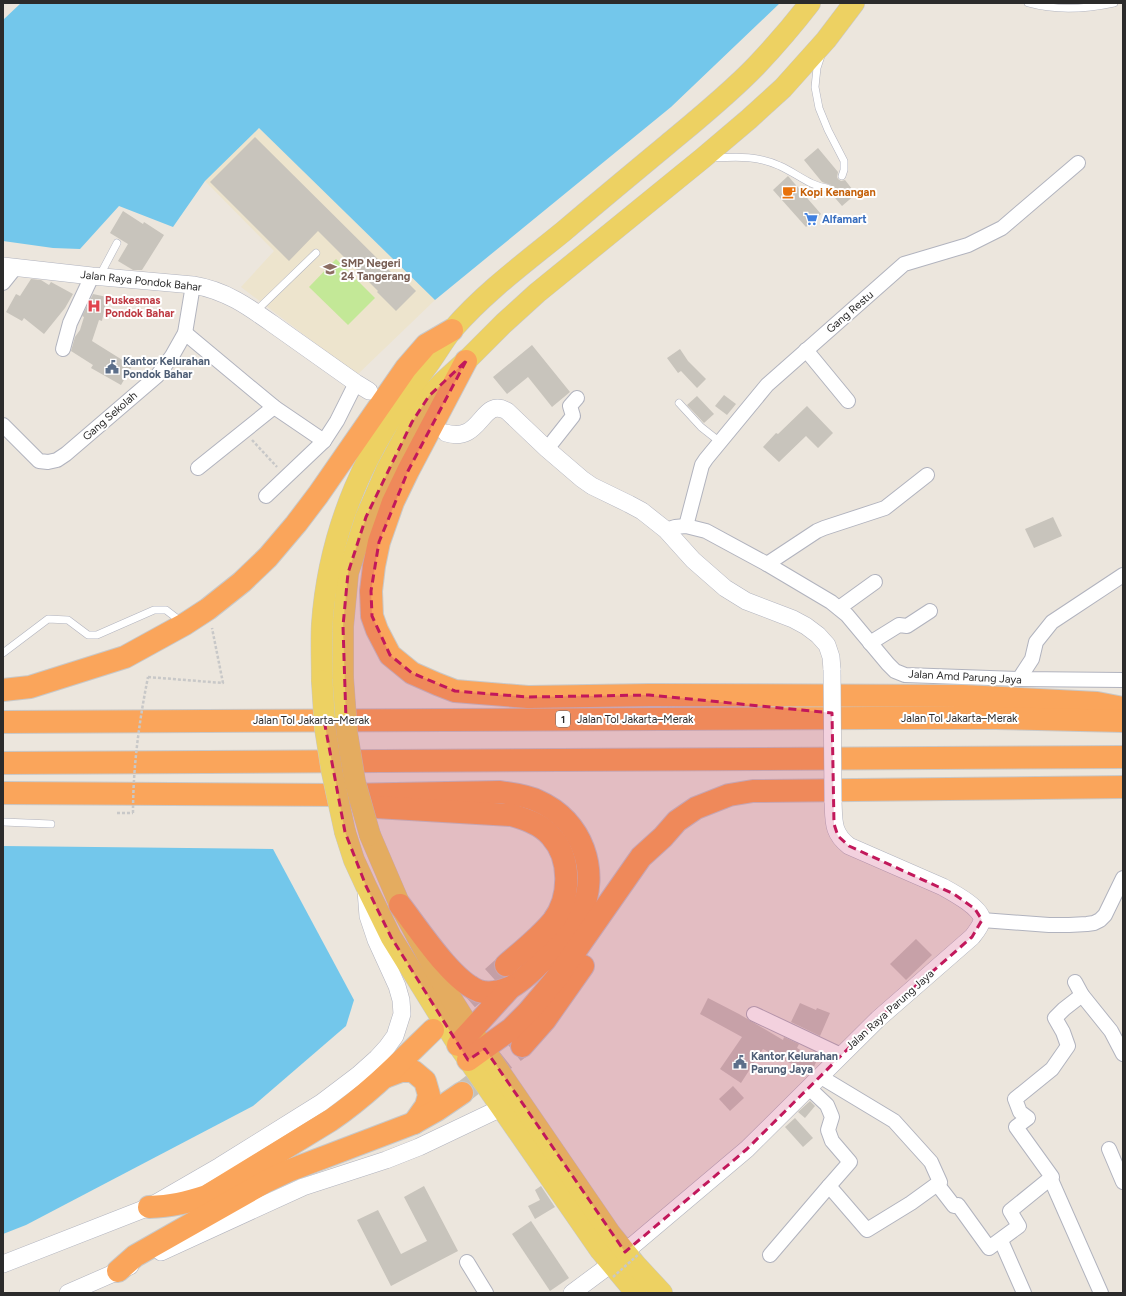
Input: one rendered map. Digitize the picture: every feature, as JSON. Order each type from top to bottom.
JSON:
[{"type":"highway","points":[[3,690],[30,686],[125,657],[208,610],[242,582],[268,557],[318,495],[406,368],[426,345],[452,330]]},
{"type":"highway","points":[[466,361],[408,471],[394,502],[379,542],[374,566],[371,591],[372,616],[377,630],[390,655],[412,673],[455,691],[528,697],[649,695],[963,696],[1097,703],[1123,708]]},
{"type":"highway","points":[[649,695],[874,718]]},
{"type":"highway","name":"Jalan Tol Jakarta–Merak","points":[[3,722],[874,718],[996,718],[1123,721]]},
{"type":"highway","points":[[3,763],[1123,757]]},
{"type":"highway","points":[[470,1046],[511,1029],[528,1012],[555,980],[641,857],[663,837],[677,821],[696,808],[729,795],[753,791],[1123,787]]},
{"type":"highway","points":[[3,793],[344,795],[500,792],[538,800],[567,820],[577,835],[585,852],[589,884],[580,915],[569,931],[541,961],[510,988],[470,1046]]},
{"type":"highway","points":[[198,793],[382,808],[505,814],[525,819],[540,826],[551,836],[559,847],[564,862],[566,890],[562,903],[553,920],[506,965]]},
{"type":"highway","points":[[522,1046],[545,1020],[653,866],[663,837]]},
{"type":"highway","points":[[400,905],[445,963],[466,984],[481,992],[490,993],[510,988]]},
{"type":"highway","points":[[149,1207],[170,1206],[186,1203],[207,1196],[342,1112],[385,1077],[433,1030]]},
{"type":"highway","points":[[385,1077],[401,1071],[413,1071],[425,1081],[430,1095],[426,1106],[414,1123]]},
{"type":"highway","points":[[118,1271],[135,1256],[267,1181],[414,1123],[462,1093]]},
{"type":"main road","points":[[636,1293],[605,1226],[470,1046],[391,937],[354,860],[345,832],[332,772],[325,728],[322,681],[322,625],[328,578],[348,502],[366,463],[392,416],[452,330],[483,299],[516,270],[708,111],[756,66],[810,3]]},
{"type":"main road","points":[[662,1293],[622,1261],[501,1108],[470,1046],[446,990],[400,905],[370,835],[355,782],[347,733],[343,678],[343,626],[348,573],[366,517],[387,469],[420,408],[429,396],[537,293],[703,158],[783,88],[826,40],[854,3]]},
{"type":"street","name":"Gang Restu","points":[[686,526],[702,465],[768,384],[904,264],[968,245],[1002,228],[1078,163]]},
{"type":"street","points":[[3,283],[9,267]]},
{"type":"street","name":"Jalan Raya Pondok Bahar","points":[[9,267],[193,285],[208,288],[237,300],[363,387]]},
{"type":"street","points":[[63,349],[70,323],[96,276]]},
{"type":"street","name":"Gang Sekolah","points":[[3,425],[39,461],[48,462],[57,460],[157,376],[172,356],[185,333],[193,285]]},
{"type":"street","points":[[185,333],[274,406],[324,441]]},
{"type":"street","points":[[806,350],[848,401]]},
{"type":"street","points":[[266,496],[324,441],[363,387]]},
{"type":"street","points":[[547,449],[573,416],[570,406],[577,398]]},
{"type":"street","points":[[198,468],[274,406]]},
{"type":"street","points":[[446,433],[453,435],[465,434],[471,431],[490,410],[499,407],[507,411],[547,449],[582,479],[592,486],[642,511],[666,530],[693,560],[726,588],[746,601],[806,626],[818,635],[827,645],[831,658],[834,824],[835,830],[843,841],[849,846],[943,887],[975,909],[981,916],[982,920],[1049,925],[1094,923],[1105,915],[1123,878]]},
{"type":"street","points":[[767,564],[817,531],[885,508],[927,475]]},
{"type":"street","name":"Jalan Amd Parung Jaya","points":[[666,530],[686,526],[706,531],[767,564],[839,608],[847,615],[888,664],[895,671],[905,675],[1019,679],[1123,680]]},
{"type":"street","points":[[1019,679],[1032,659],[1036,642],[1052,622],[1123,575]]},
{"type":"street","points":[[839,608],[875,582]]},
{"type":"street","points":[[870,643],[899,626],[907,626],[930,611]]},
{"type":"street","points":[[3,1264],[149,1207],[220,1166],[321,1103],[358,1075],[388,1047],[395,1036],[402,1014],[401,1000],[397,986],[376,940],[368,916],[366,886]]},
{"type":"street","name":"Jalan Raya Parung Jaya","points":[[572,1293],[622,1261],[741,1155],[878,1019],[972,937],[980,926],[982,920]]},
{"type":"street","points":[[1075,982],[1082,995],[1111,1031],[1123,1054]]},
{"type":"street","points":[[815,1082],[894,1121],[931,1162],[940,1182],[938,1184],[954,1206],[958,1205],[988,1248],[1019,1226],[1010,1211],[1052,1176],[1016,1127],[1028,1118],[1020,1112],[1015,1099],[1052,1070],[1068,1046],[1063,1032],[1055,1018],[1082,995]]},
{"type":"street","points":[[754,1014],[841,1056]]},
{"type":"street","points":[[770,1255],[850,1162],[832,1141],[828,1130],[832,1117],[815,1082]]},
{"type":"street","points":[[68,1293],[303,1187],[412,1150],[501,1108]]},
{"type":"street","points":[[1109,1149],[1123,1182]]},
{"type":"street","points":[[1052,1182],[1101,1293]]},
{"type":"street","points":[[829,1186],[867,1230],[911,1203],[938,1184]]},
{"type":"street","points":[[1002,1243],[1024,1293]]},
{"type":"street","points":[[467,1262],[486,1293]]},
{"type":"lane","points":[[1028,3],[1040,6],[1071,9],[1114,3]]},
{"type":"lane","points":[[826,40],[817,68],[815,87],[819,108],[844,161],[842,176]]},
{"type":"lane","points":[[703,158],[743,156],[760,159],[794,172],[819,187],[827,188]]},
{"type":"lane","points":[[96,276],[117,243]]},
{"type":"lane","points":[[255,312],[316,253]]},
{"type":"lane","points":[[679,403],[702,427],[720,442]]},
{"type":"lane","points":[[3,653],[48,619],[68,620],[88,635],[97,636],[154,610],[166,610],[185,624]]},
{"type":"lane","points":[[3,822],[51,824]]},
{"type":"path","points":[[243,431],[286,477]]},
{"type":"path","points":[[133,813],[133,780],[141,712],[148,677],[223,682],[208,610]]},
{"type":"highlighted area","points":[[466,361],[408,471],[379,542],[371,591],[372,616],[390,655],[412,673],[455,691],[528,697],[649,695],[832,713],[834,824],[838,836],[849,846],[954,894],[975,909],[982,920],[972,937],[878,1019],[747,1149],[625,1252],[485,1049],[468,1060],[391,937],[366,886],[345,832],[324,720],[346,720],[343,626],[348,573],[366,517],[412,422],[429,396]]},
{"type":"shaded area","name":"SMP Negeri 24 Tangerang","points":[[259,128],[435,300],[357,375],[241,287],[274,251],[205,181]]},
{"type":"green space","points":[[336,259],[375,298],[348,325],[309,287]]},
{"type":"water","points":[[21,3],[780,3],[671,107],[435,300],[259,128],[205,181],[173,227],[119,206],[80,249],[53,248],[3,241],[3,20]]},
{"type":"water","points":[[3,846],[273,849],[354,1000],[346,1026],[253,1106],[26,1225],[3,1234]]},
{"type":"building","points":[[255,137],[394,275],[397,272],[416,291],[396,311],[318,231],[289,261],[210,182]]},
{"type":"building","points":[[818,148],[838,172],[838,179],[841,181],[845,180],[856,194],[842,206],[830,192],[832,189],[831,185],[822,182],[804,160]]},
{"type":"building","points":[[788,176],[821,214],[806,227],[773,190]]},
{"type":"building","points":[[123,211],[164,235],[142,270],[133,270],[118,261],[128,244],[110,233]]},
{"type":"building","points":[[31,279],[41,280],[49,285],[51,282],[73,294],[65,308],[44,334],[24,318],[22,321],[6,312],[16,294],[20,296]]},
{"type":"building","points":[[93,294],[107,297],[102,321],[99,320],[92,341],[132,366],[121,385],[91,368],[93,365],[71,351],[75,337],[80,330],[84,317],[82,316]]},
{"type":"building","points":[[532,345],[570,392],[552,407],[528,377],[507,394],[493,377]]},
{"type":"building","points":[[680,349],[688,361],[706,379],[697,388],[681,371],[678,373],[667,358]]},
{"type":"building","points":[[724,395],[736,404],[727,415],[715,406]]},
{"type":"building","points":[[697,396],[714,414],[704,423],[687,405]]},
{"type":"building","points":[[807,406],[833,433],[818,448],[806,436],[779,462],[763,447],[776,433],[778,434]]},
{"type":"building","points":[[1053,517],[1062,536],[1034,548],[1025,529]]},
{"type":"building","points":[[916,939],[932,955],[906,980],[890,964]]},
{"type":"building","points":[[708,998],[783,1040],[784,1037],[799,1044],[797,1048],[817,1060],[812,1071],[809,1073],[763,1049],[741,1083],[720,1069],[742,1037],[700,1014]]},
{"type":"building","points":[[800,1003],[816,1010],[817,1008],[830,1013],[820,1036],[791,1022]]},
{"type":"building","points":[[733,1086],[744,1098],[730,1111],[719,1099]]},
{"type":"building","points":[[810,1101],[815,1106],[805,1118],[798,1112]]},
{"type":"building","points":[[795,1118],[813,1138],[803,1147],[785,1127]]},
{"type":"building","points":[[424,1186],[458,1251],[391,1286],[357,1220],[378,1210],[401,1254],[427,1241],[404,1197]]},
{"type":"building","points":[[541,1186],[555,1207],[535,1219],[528,1206],[540,1200],[535,1190]]},
{"type":"building","points":[[531,1221],[569,1278],[550,1291],[512,1234]]},
{"type":"tunnel","points":[[443,1021],[506,965]]},
{"type":"tunnel","points":[[462,1093],[522,1046]]},
{"type":"place","name":"Kopi Kenangan","points":[[789,192]]},
{"type":"place","name":"Alfamart","points":[[811,219]]},
{"type":"place","name":"SMP Negeri 24 Tangerang","points":[[330,269]]},
{"type":"place","name":"Puskesmas Pondok Bahar","points":[[94,306]]},
{"type":"place","name":"Kantor Kelurahan Pondok Bahar","points":[[112,367]]},
{"type":"place","name":"Kantor Kelurahan Parung Jaya","points":[[740,1062]]}]
